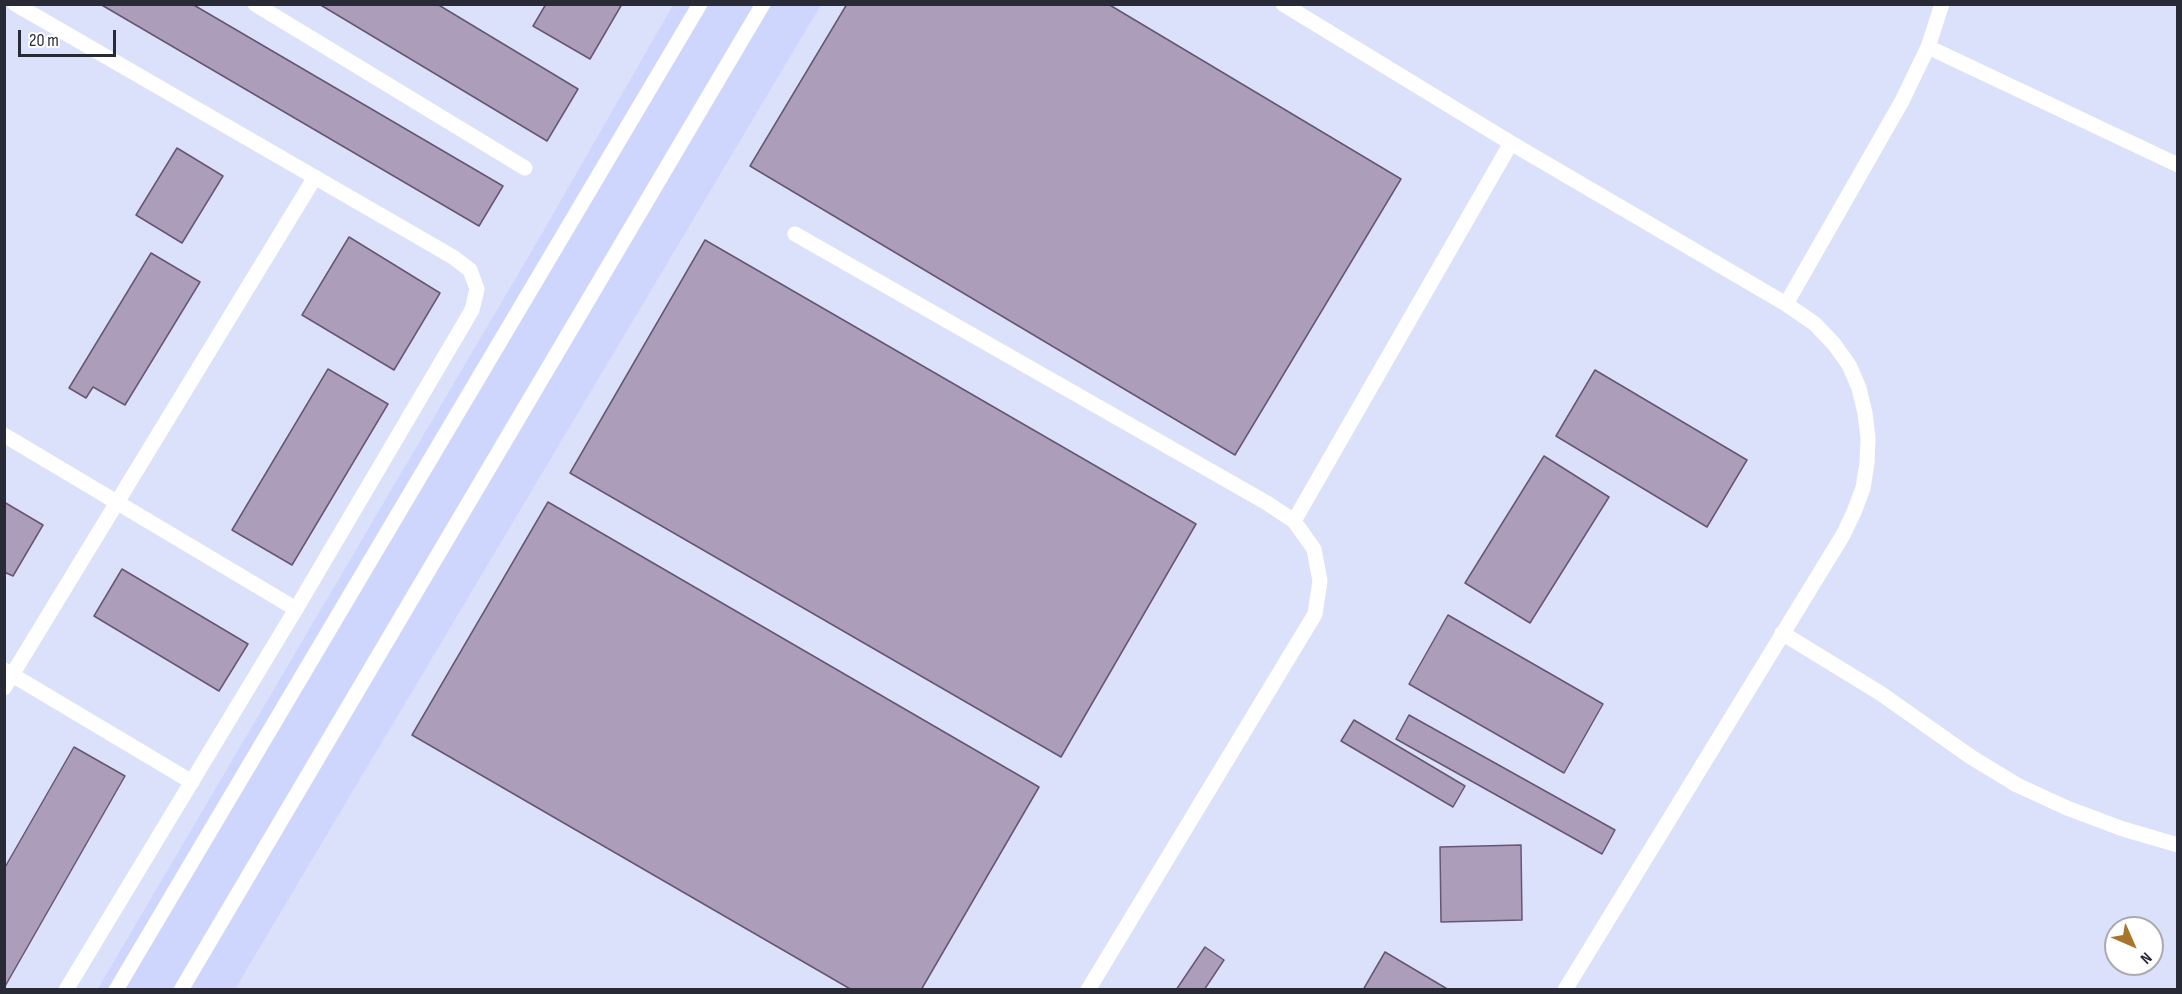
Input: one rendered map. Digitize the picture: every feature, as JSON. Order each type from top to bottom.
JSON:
[{"type":"lane","points":[[15,4],[453,257],[470,270],[477,289],[472,310],[296,609],[66,990]]},
{"type":"lane","points":[[255,4],[525,168]]},
{"type":"lane","points":[[116,990],[700,4]]},
{"type":"lane","points":[[181,990],[763,4]]},
{"type":"lane","points":[[1283,4],[1510,143],[1786,304],[1815,324],[1834,344],[1849,364],[1859,388],[1868,438],[1867,463],[1863,488],[1843,535],[1565,990]]},
{"type":"lane","points":[[1786,304],[1902,101],[1928,47],[1942,4]]},
{"type":"lane","points":[[1928,47],[2178,165]]},
{"type":"lane","points":[[1294,521],[1510,143]]},
{"type":"lane","points":[[192,782],[7,678],[315,177]]},
{"type":"lane","points":[[795,234],[1267,503],[1294,521],[1314,549],[1320,581],[1315,614],[1088,990]]},
{"type":"lane","points":[[4,435],[296,609]]},
{"type":"lane","points":[[1782,633],[1880,693],[1971,757],[2017,785],[2114,826],[2178,845]]},
{"type":"shaded area","points":[[673,5],[821,5],[235,989],[97,990],[541,235]]},
{"type":"building","points":[[100,4],[192,4],[503,186],[479,226]]},
{"type":"building","points":[[319,4],[437,4],[578,89],[547,141]]},
{"type":"building","points":[[546,4],[622,4],[590,59],[533,26]]},
{"type":"building","points":[[847,4],[1108,4],[1401,179],[1235,455],[750,166]]},
{"type":"building","points":[[177,148],[223,176],[182,243],[136,215]]},
{"type":"building","points":[[349,237],[440,293],[394,370],[302,315]]},
{"type":"building","points":[[705,240],[1196,524],[1061,757],[570,473]]},
{"type":"building","points":[[151,253],[200,282],[125,405],[93,387],[86,398],[69,388]]},
{"type":"building","points":[[328,369],[388,404],[292,565],[232,530]]},
{"type":"building","points":[[1595,370],[1747,460],[1707,527],[1556,436]]},
{"type":"building","points":[[1544,456],[1609,497],[1530,623],[1465,583]]},
{"type":"building","points":[[4,502],[43,525],[13,576],[4,572]]},
{"type":"building","points":[[548,502],[1039,787],[921,990],[852,990],[412,735]]},
{"type":"building","points":[[122,569],[248,644],[219,691],[94,616]]},
{"type":"building","points":[[1448,615],[1603,704],[1564,773],[1409,684]]},
{"type":"building","points":[[1409,715],[1615,830],[1602,854],[1396,739]]},
{"type":"building","points":[[1354,720],[1465,786],[1453,807],[1341,741]]},
{"type":"building","points":[[74,747],[125,776],[4,988],[4,869]]},
{"type":"building","points":[[1521,845],[1522,920],[1441,922],[1440,847]]},
{"type":"building","points":[[1205,947],[1224,960],[1204,990],[1176,990]]},
{"type":"building","points":[[1385,952],[1449,990],[1363,990]]}]
